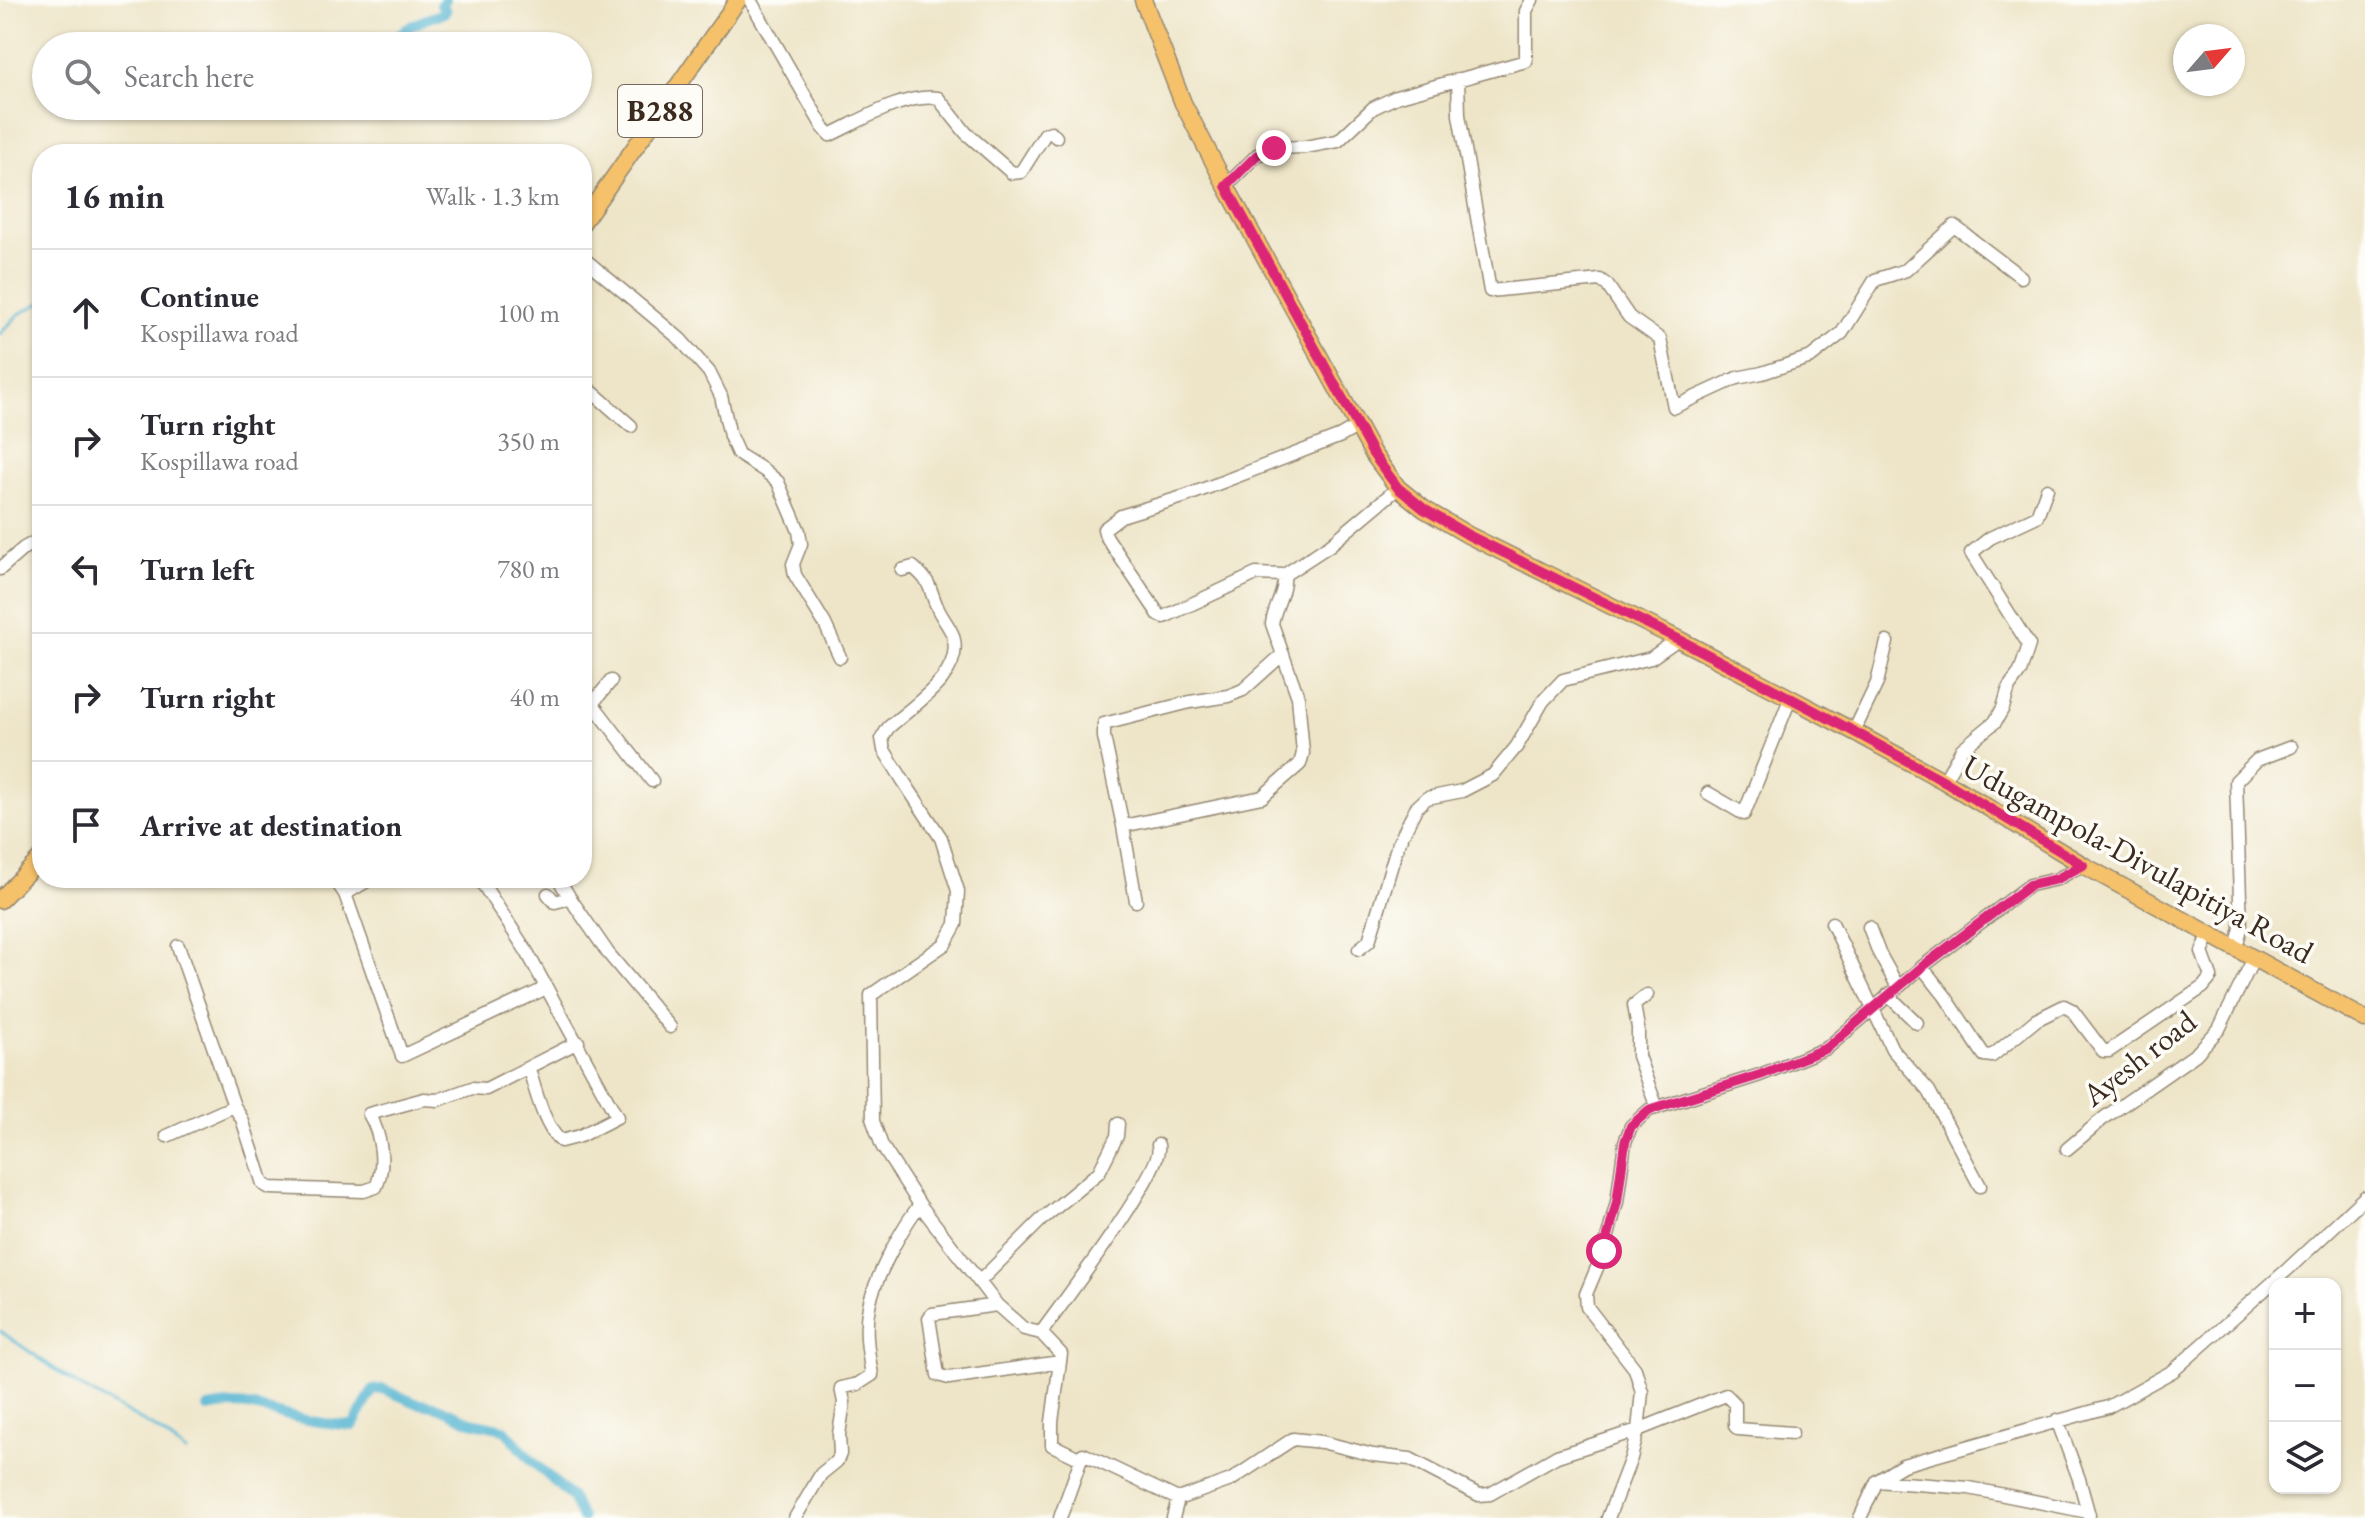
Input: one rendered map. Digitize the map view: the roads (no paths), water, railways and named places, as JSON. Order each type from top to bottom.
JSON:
[{"type":"main road","name":"B288","points":[[592,209],[738,0]]},
{"type":"main road","name":"Udugampola-Divulapitiya Road","points":[[1143,0],[1183,103],[1226,186],[1373,454],[1398,488],[1424,509],[1468,535],[1678,639],[1851,730],[1944,781],[2083,865],[2365,1019]]},
{"type":"main road","points":[[0,900],[32,867]]},
{"type":"street","points":[[750,0],[830,135],[906,101],[927,96],[938,98],[966,133],[1012,173],[1021,172],[1045,134],[1051,132],[1056,137]]},
{"type":"street","points":[[1226,186],[1257,155],[1274,148],[1338,141],[1373,108],[1396,97],[1526,61],[1526,11],[1532,0]]},
{"type":"street","points":[[1458,79],[1459,115],[1490,291],[1600,280],[1607,285],[1629,317],[1660,339],[1674,407],[1737,378],[1811,357],[1842,333],[1875,280],[1906,270],[1954,226],[2021,277]]},
{"type":"street","points":[[592,265],[680,339],[709,372],[721,396],[730,436],[738,454],[778,482],[799,531],[801,544],[793,564],[795,575],[825,624],[840,657]]},
{"type":"street","points":[[592,392],[631,426]]},
{"type":"street","points":[[1358,426],[1341,436],[1186,496],[1121,516],[1104,529],[1106,536],[1159,615],[1164,617],[1256,574],[1284,575],[1330,545],[1398,488]]},
{"type":"street","points":[[1944,781],[1962,749],[1995,722],[2009,687],[2020,672],[2029,645],[1971,553],[1990,538],[2037,516],[2047,489]]},
{"type":"street","points":[[2,563],[32,544]]},
{"type":"street","points":[[902,570],[913,567],[929,581],[937,607],[953,636],[956,657],[948,675],[888,728],[882,738],[884,750],[941,838],[958,891],[956,924],[945,944],[871,995],[873,1121],[882,1146],[920,1205],[997,1305],[1024,1329],[1041,1333],[1061,1354],[1052,1445],[1081,1459]]},
{"type":"street","points":[[1123,826],[1262,797],[1300,764],[1303,753],[1298,697],[1272,624],[1285,584],[1284,575]]},
{"type":"street","points":[[1359,949],[1369,941],[1398,844],[1416,808],[1427,798],[1462,791],[1493,775],[1517,746],[1543,701],[1563,680],[1651,658],[1678,639]]},
{"type":"street","points":[[1851,730],[1857,725],[1877,683],[1887,642]]},
{"type":"street","points":[[1136,901],[1104,724],[1190,702],[1228,696],[1243,690],[1283,654]]},
{"type":"street","points":[[611,681],[592,703],[652,781]]},
{"type":"street","points":[[1708,793],[1744,814],[1790,699]]},
{"type":"street","points":[[2236,948],[2241,928],[2236,781],[2257,760],[2291,747]]},
{"type":"street","points":[[1608,1518],[1631,1458],[1642,1392],[1635,1369],[1587,1307],[1586,1294],[1604,1251],[1617,1202],[1625,1142],[1631,1126],[1649,1110],[1760,1075],[1827,1048],[1922,967],[2030,885],[2057,879],[2083,865]]},
{"type":"street","points":[[341,888],[402,1056],[540,991],[545,985]]},
{"type":"street","points":[[345,894],[355,888]]},
{"type":"street","points":[[485,888],[527,952],[617,1117],[580,1136],[561,1141],[556,1139],[543,1112],[529,1069]]},
{"type":"street","points":[[564,888],[608,953],[670,1027]]},
{"type":"street","points":[[548,894],[555,902],[570,898]]},
{"type":"street","points":[[1832,923],[1892,1049],[1929,1091],[1980,1186]]},
{"type":"street","points":[[1869,927],[1893,991],[1917,1023]]},
{"type":"street","points":[[1922,967],[1984,1055],[1992,1056],[2036,1020],[2064,1006],[2072,1010],[2103,1051],[2109,1051],[2203,987],[2211,977],[2202,952],[2210,933]]},
{"type":"street","points":[[178,946],[263,1184],[270,1188],[364,1191],[376,1187],[381,1175],[379,1137],[369,1114],[424,1099],[438,1100],[472,1088],[486,1089],[578,1042]]},
{"type":"street","name":"Ayesh road","points":[[2067,1149],[2104,1118],[2196,1054],[2219,1029],[2254,958]]},
{"type":"street","points":[[1647,995],[1634,1005],[1638,1056],[1657,1108]]},
{"type":"street","points":[[167,1136],[234,1106]]},
{"type":"street","points":[[979,1282],[1041,1220],[1099,1172],[1117,1136],[1118,1124]]},
{"type":"street","points":[[1041,1333],[1131,1202],[1142,1191],[1158,1159],[1158,1145]]},
{"type":"street","points":[[1860,1518],[1877,1481],[1903,1465],[2108,1407],[2173,1371],[2365,1197]]},
{"type":"street","points":[[795,1518],[821,1474],[837,1461],[840,1454],[839,1434],[844,1402],[841,1388],[858,1384],[872,1375],[867,1341],[869,1304],[898,1237],[920,1205]]},
{"type":"street","points":[[997,1305],[932,1314],[929,1318],[930,1336],[938,1375],[949,1378],[1060,1362]]},
{"type":"street","points":[[1060,1518],[1083,1454],[1178,1499],[1231,1480],[1293,1439],[1322,1442],[1373,1455],[1410,1459],[1479,1495],[1490,1494],[1557,1456],[1638,1430],[1726,1395],[1735,1404],[1735,1426],[1738,1429],[1792,1433]]},
{"type":"street","points":[[1877,1481],[1969,1488],[2089,1515],[2057,1420]]},
{"type":"street","points":[[1173,1518],[1178,1499]]},
{"type":"waterway","points":[[402,32],[444,13],[446,11],[441,4],[445,0]]},
{"type":"waterway","points":[[0,334],[19,314],[32,307]]},
{"type":"waterway","points":[[0,1331],[79,1386],[155,1428],[186,1452]]},
{"type":"waterway","points":[[208,1408],[245,1406],[353,1426],[373,1390],[383,1389],[416,1403],[438,1407],[471,1422],[504,1429],[531,1460],[571,1497],[582,1518]]}]
